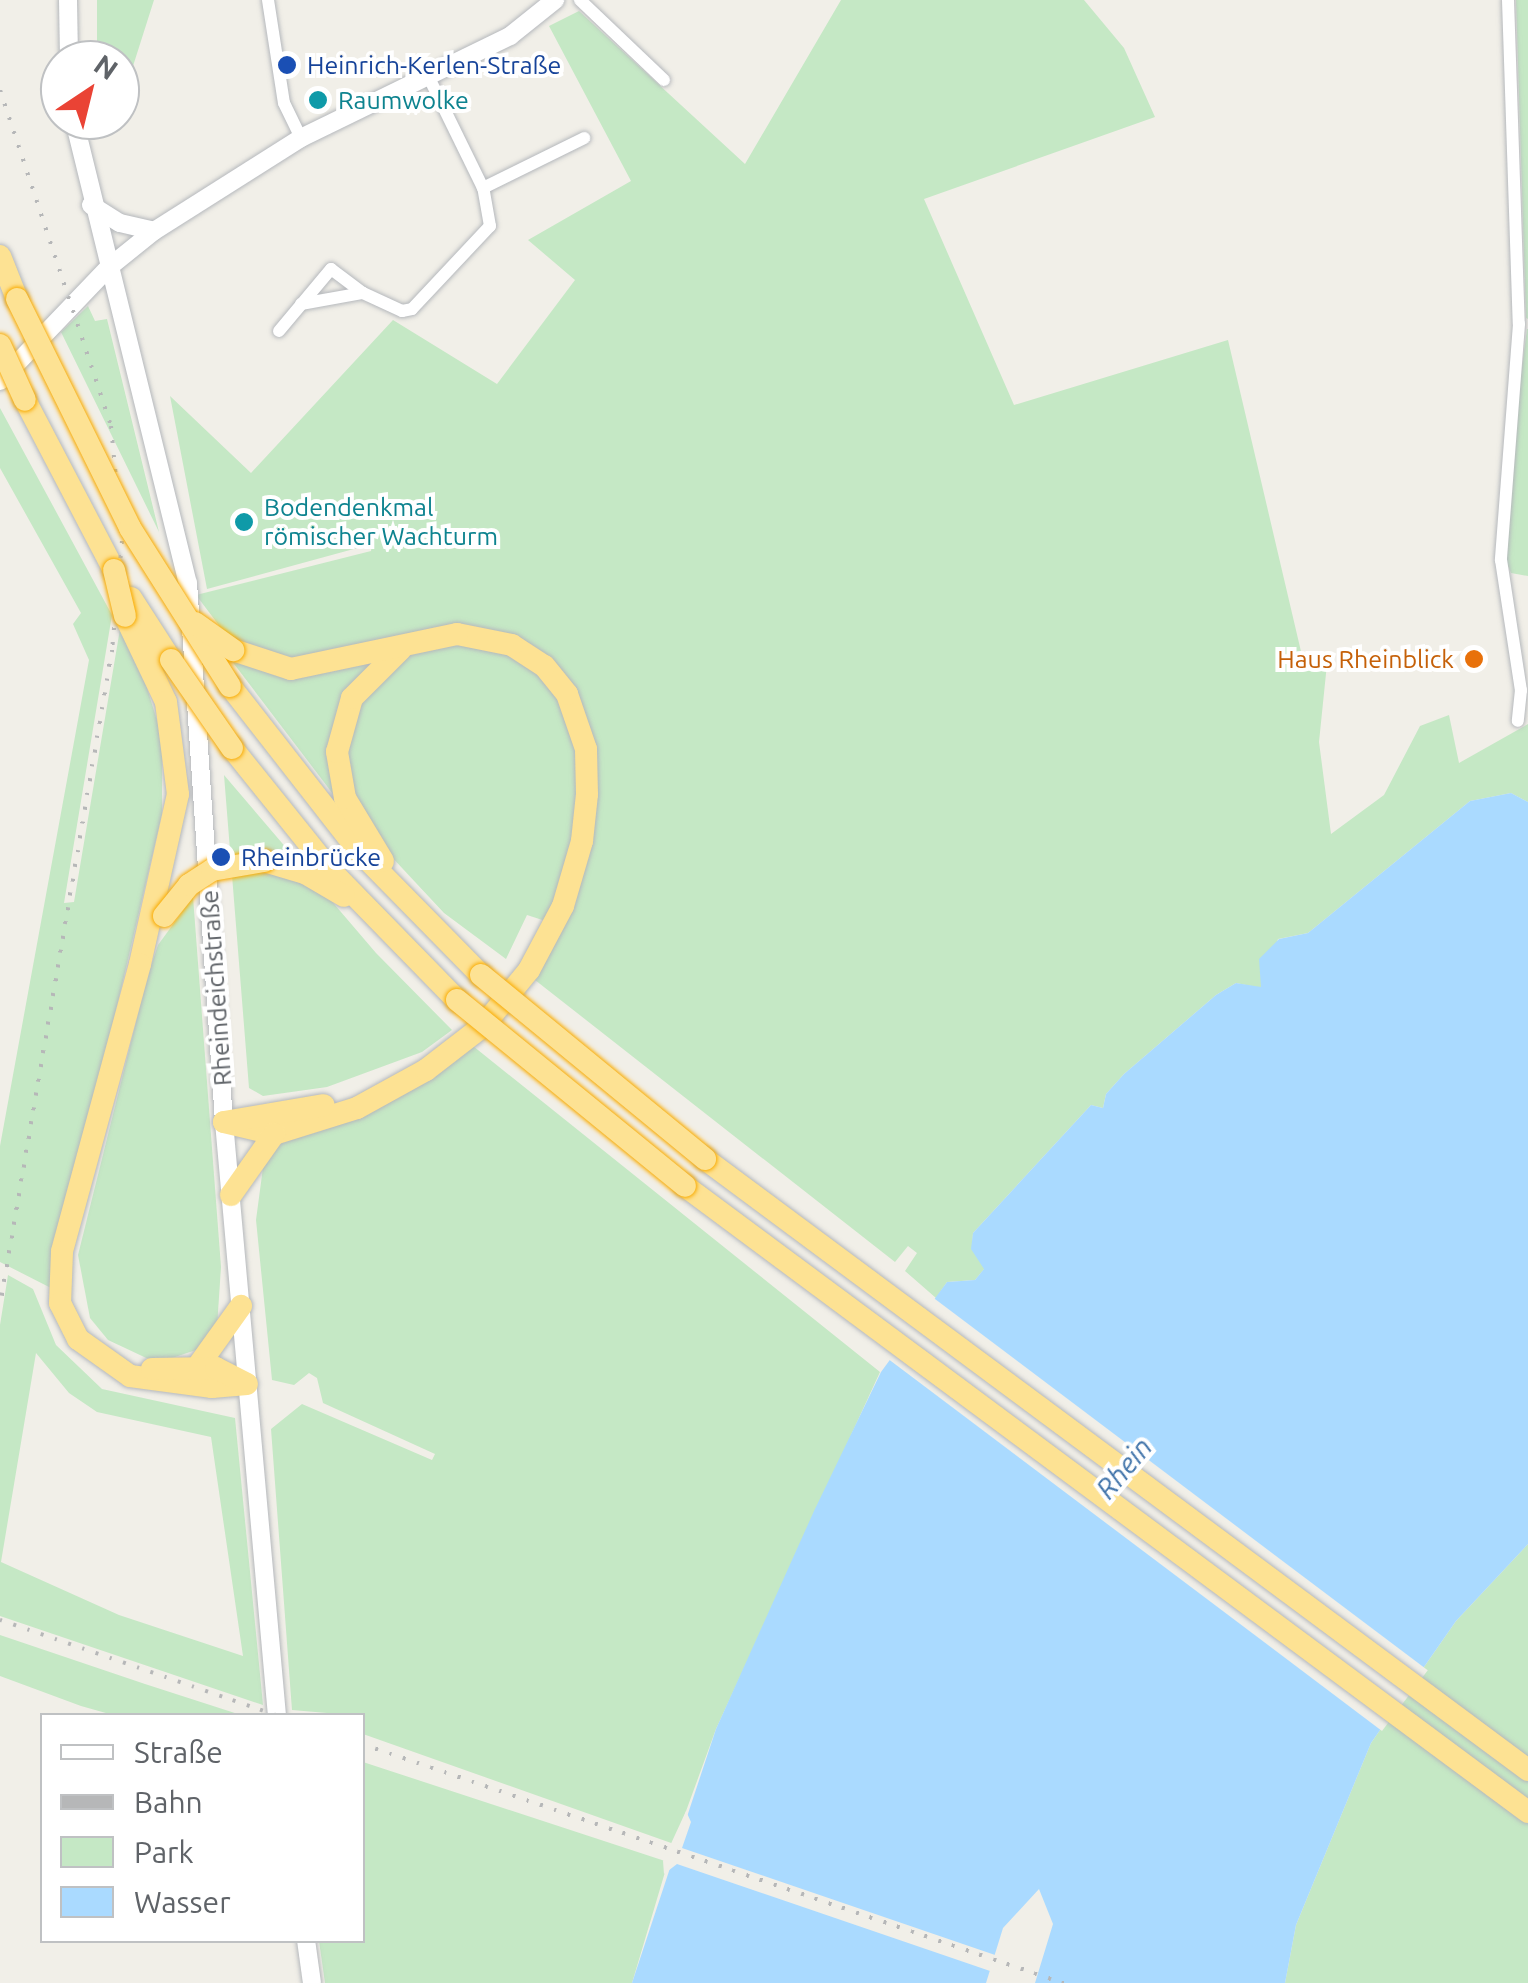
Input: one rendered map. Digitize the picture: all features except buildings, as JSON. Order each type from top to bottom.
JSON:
[{"type":"highway","points":[[0,256],[17,299],[130,528],[180,612],[230,686],[358,850],[425,922],[481,975],[705,1160],[1528,1770]]},
{"type":"highway","points":[[0,345],[114,570],[166,702],[178,794],[140,964],[58,1271],[60,1304],[94,1355],[152,1381],[248,1384]]},
{"type":"highway","points":[[128,607],[172,660],[232,748],[372,915],[458,1000],[671,1176],[1528,1812]]},
{"type":"highway","points":[[180,612],[233,650],[291,669],[420,639],[456,634],[495,639],[544,666],[576,712],[587,794],[571,884],[529,970],[484,1026],[405,1081],[357,1108],[274,1134],[224,1122]]},
{"type":"highway","points":[[420,639],[362,683],[343,718],[336,752],[345,798],[425,922]]},
{"type":"highway","points":[[140,964],[164,916],[189,885],[212,870],[264,861],[305,873],[372,915]]},
{"type":"highway","points":[[224,1122],[332,1104],[405,1081]]},
{"type":"highway","points":[[231,1195],[274,1134]]},
{"type":"highway","points":[[69,1233],[74,1302],[101,1346],[153,1370],[198,1366],[248,1384]]},
{"type":"highway","points":[[198,1366],[241,1306]]},
{"type":"main road","points":[[68,0],[69,40]]},
{"type":"main road","points":[[0,380],[108,268],[154,232],[301,138],[510,36],[555,0]]},
{"type":"main road","name":"Rheindeichstraße","points":[[78,140],[91,204],[173,502],[188,583],[224,1122],[277,1713]]},
{"type":"main road","points":[[91,204],[120,223],[154,232]]},
{"type":"main road","points":[[306,1943],[312,1983]]},
{"type":"street","points":[[268,0],[284,103],[301,138]]},
{"type":"street","points":[[580,0],[664,80]]},
{"type":"street","points":[[1508,0],[1519,324],[1501,560],[1521,690],[1518,722]]},
{"type":"street","points":[[279,332],[322,279],[337,270],[363,292],[402,312],[412,309],[490,226],[483,188],[429,78]]},
{"type":"street","points":[[483,188],[584,138]]},
{"type":"street","points":[[322,279],[326,300]]},
{"type":"street","points":[[301,304],[363,292]]},
{"type":"green space","points":[[97,0],[154,0],[140,44],[140,40],[97,40]]},
{"type":"green space","points":[[841,0],[1084,0],[1124,48],[1155,117],[924,199],[1014,405],[1228,340],[1303,660],[1328,654],[1319,742],[1331,834],[1384,795],[1420,726],[1449,715],[1459,763],[1528,724],[1528,802],[1511,793],[1470,801],[1308,933],[1278,939],[1261,988],[1236,983],[1216,995],[1124,1074],[1106,1094],[1103,1108],[1091,1105],[973,1233],[972,1249],[985,1268],[975,1280],[947,1282],[936,1298],[905,1271],[917,1253],[908,1246],[895,1262],[535,980],[564,927],[527,915],[506,959],[444,913],[333,794],[231,660],[227,636],[196,595],[371,551],[372,544],[207,589],[170,396],[251,473],[393,320],[497,384],[575,280],[528,240],[631,181],[549,26],[579,11],[745,164]]},
{"type":"green space","points":[[1516,0],[1528,0],[1528,319],[1526,318]]},
{"type":"green space","points":[[88,306],[95,321],[107,319],[159,532],[61,332]]},
{"type":"green space","points":[[1527,329],[1528,576],[1511,573],[1506,561],[1508,474]]},
{"type":"green space","points":[[0,408],[112,615],[64,903],[74,902],[120,629],[140,665],[162,737],[162,814],[51,1288],[0,1262],[0,1146],[89,660],[73,624],[81,613],[0,468]]},
{"type":"green space","points":[[224,775],[376,953],[452,1030],[422,1052],[327,1087],[263,1096],[249,1088]]},
{"type":"green space","points":[[193,897],[221,1267],[217,1327],[199,1349],[157,1363],[108,1340],[90,1318],[78,1255],[147,978],[158,945]]},
{"type":"green space","points":[[473,1046],[880,1372],[716,1729],[674,1844],[365,1735],[365,1713],[292,1710],[271,1429],[302,1404],[432,1460],[435,1454],[323,1403],[317,1378],[309,1373],[294,1385],[272,1380],[256,1220],[264,1160],[270,1146]]},
{"type":"green space","points":[[8,1275],[33,1289],[56,1345],[102,1389],[235,1418],[263,1705],[0,1616],[0,1325]],"holes":[[[36,1353],[69,1393],[97,1412],[211,1437],[243,1656],[119,1615],[1,1562]]]},
{"type":"green space","points":[[1528,1544],[1528,1983],[1285,1983],[1296,1925],[1371,1743],[1456,1621]]},
{"type":"green space","points":[[0,1635],[235,1713],[106,1713],[0,1676]]},
{"type":"green space","points":[[365,1763],[668,1862],[632,1983],[325,1983],[319,1943],[365,1943]]},
{"type":"water","name":"Rhein","points":[[1511,793],[1528,802],[1528,1544],[1456,1621],[1371,1743],[1296,1925],[1285,1983],[1035,1983],[1053,1924],[1039,1889],[1003,1928],[986,1983],[632,1983],[716,1729],[814,1511],[881,1372],[947,1282],[975,1280],[984,1269],[971,1249],[973,1233],[1091,1105],[1103,1108],[1106,1094],[1124,1074],[1216,995],[1236,983],[1261,987],[1259,959],[1279,939],[1308,933],[1470,801]]},
{"type":"pier","points":[[931,1296],[1428,1670],[1382,1731],[885,1357]]},
{"type":"pier","points":[[686,1811],[691,1822],[682,1848],[998,1956],[993,1972],[677,1864],[664,1874],[663,1861]]},
{"type":"railway","points":[[0,90],[111,426],[122,541],[112,650],[0,1305]]},
{"type":"railway","points":[[0,1620],[270,1713]]},
{"type":"railway","points":[[365,1745],[1063,1983]]},
{"type":"place","name":"Heinrich-Kerlen-Straße","points":[[287,65]]},
{"type":"place","name":"Raumwolke","points":[[318,100]]},
{"type":"place","name":"Bodendenkmal römischer Wachturm","points":[[244,522]]},
{"type":"place","name":"Haus Rheinblick","points":[[1474,659]]},
{"type":"place","name":"Rheinbrücke","points":[[221,857]]}]
